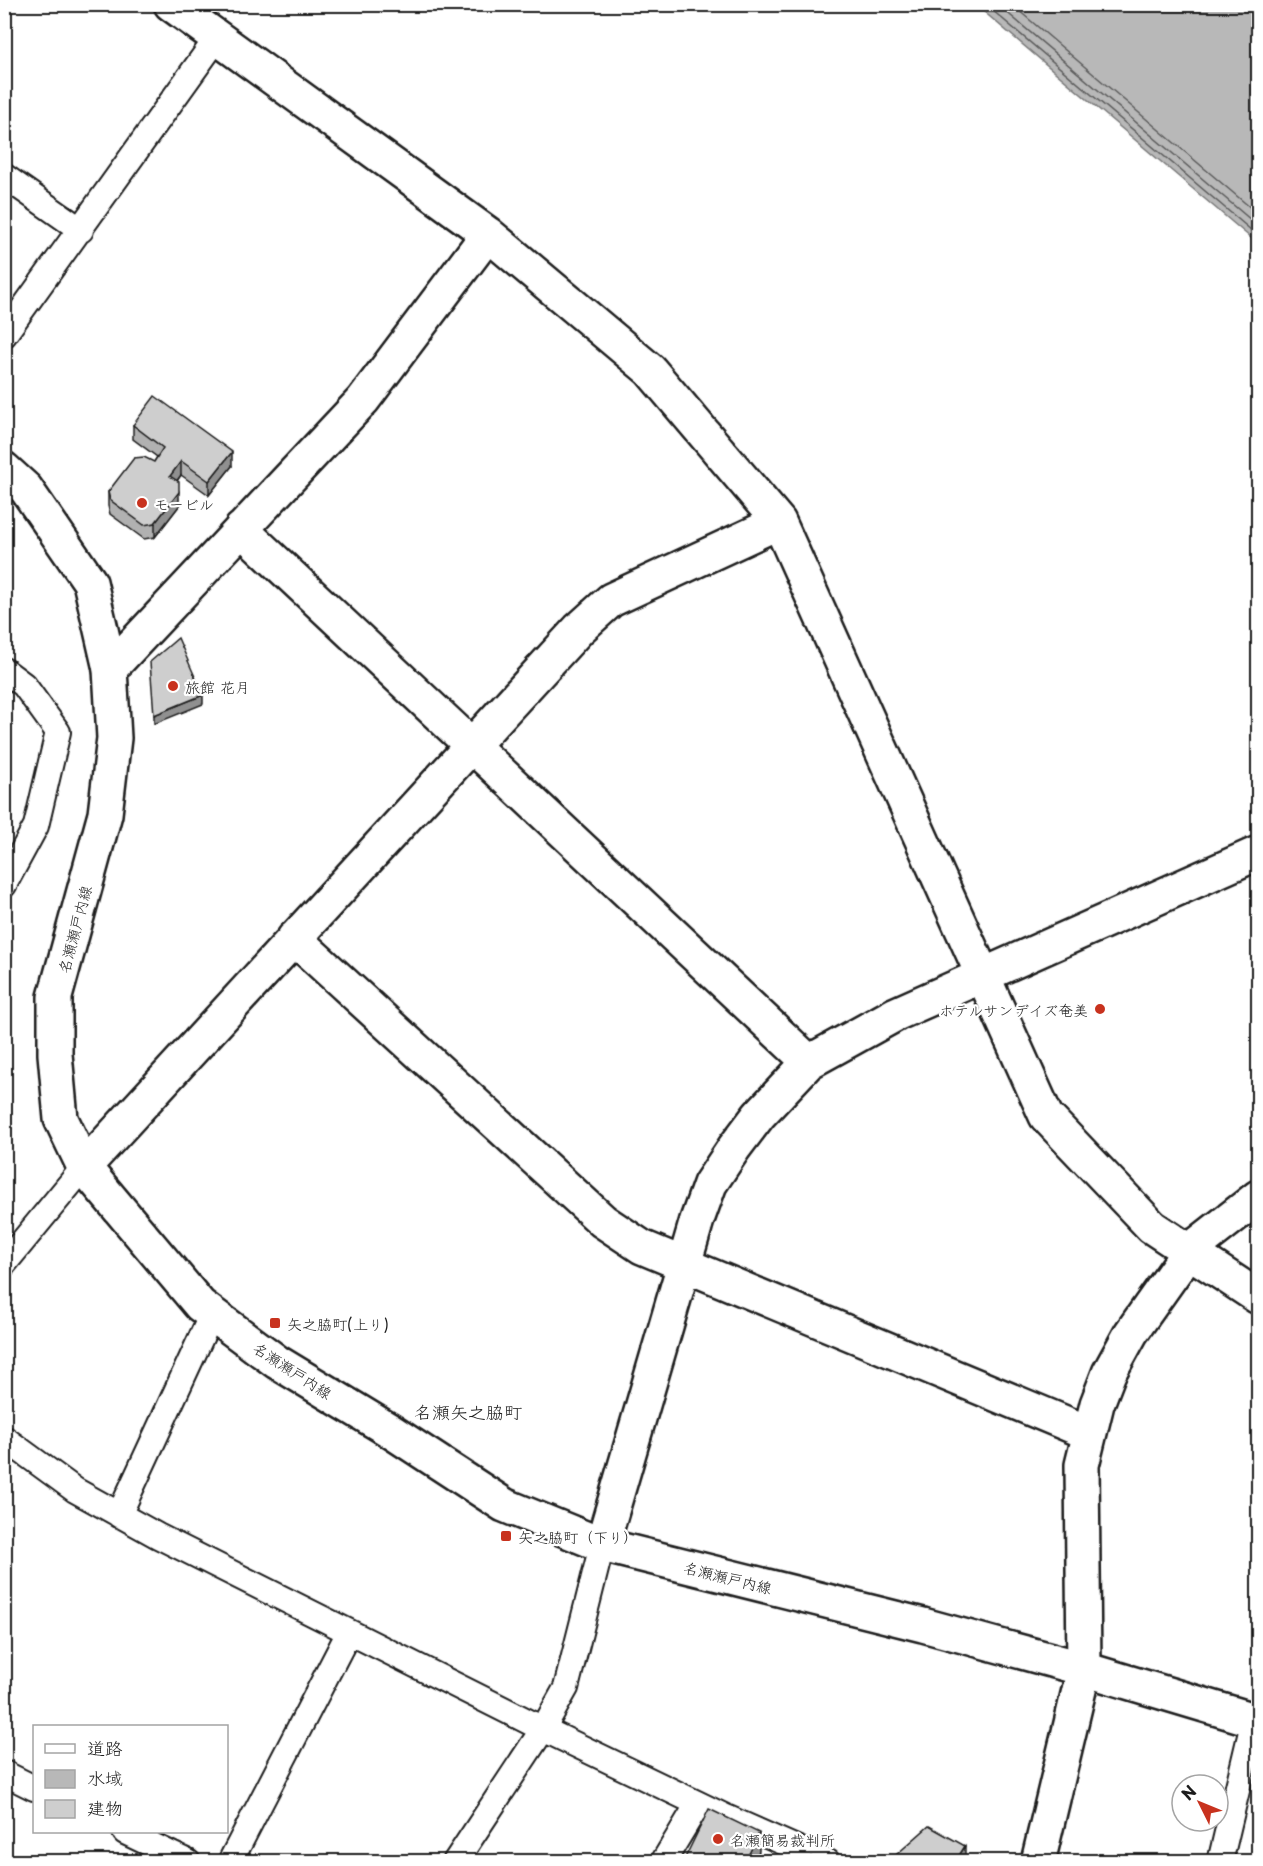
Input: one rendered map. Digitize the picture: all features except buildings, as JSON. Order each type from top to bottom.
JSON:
[{"type":"street","points":[[171,4],[488,234],[650,370],[779,522],[1046,1116],[1152,1227],[1258,1297]]},
{"type":"street","points":[[4,335],[217,38]]},
{"type":"street","points":[[4,176],[81,230]]},
{"type":"street","points":[[111,669],[363,400],[488,234]]},
{"type":"street","name":"名瀬瀬戸内線","points":[[4,469],[26,489],[90,582],[111,669],[114,738],[105,814],[55,997],[55,1054],[61,1119],[84,1167],[200,1305],[277,1362],[389,1430],[504,1505],[602,1545],[923,1625],[1084,1669],[1256,1720]]},
{"type":"street","points":[[4,1264],[84,1167],[579,629],[611,600],[779,522]]},
{"type":"street","points":[[241,529],[809,1062]]},
{"type":"street","points":[[4,670],[24,685],[58,732],[36,826],[4,885]]},
{"type":"street","points":[[455,1862],[543,1729],[566,1688],[602,1545],[697,1220],[710,1184],[759,1115],[809,1062],[896,1014],[1258,853]]},
{"type":"street","points":[[294,938],[603,1221],[642,1247],[1089,1433]]},
{"type":"street","points":[[1038,1862],[1084,1669],[1082,1465],[1097,1404],[1109,1373],[1131,1333],[1189,1251],[1258,1197]]},
{"type":"street","points":[[119,1515],[212,1314]]},
{"type":"street","points":[[4,1437],[75,1490],[158,1536],[543,1729],[698,1804],[828,1862]]},
{"type":"street","points":[[230,1862],[349,1632]]},
{"type":"street","points":[[1220,1862],[1256,1720]]},
{"type":"street","points":[[4,1773],[33,1788]]},
{"type":"street","points":[[663,1862],[698,1804]]},
{"type":"street","points":[[127,1833],[188,1862]]},
{"type":"water","points":[[976,5],[1258,5],[1258,244]]},
{"type":"place","name":"モービル","points":[[142,503]]},
{"type":"place","name":"旅館 花月","points":[[173,686]]},
{"type":"place","name":"ホテルサンデイズ奄美","points":[[1100,1009]]},
{"type":"place","name":"矢之脇町(上り)","points":[[275,1323]]},
{"type":"place","name":"矢之脇町（下り）","points":[[506,1536]]},
{"type":"place","name":"名瀬簡易裁判所","points":[[718,1839]]},
{"type":"district","name":"名瀬矢之脇町","points":[[468,1411]]}]
